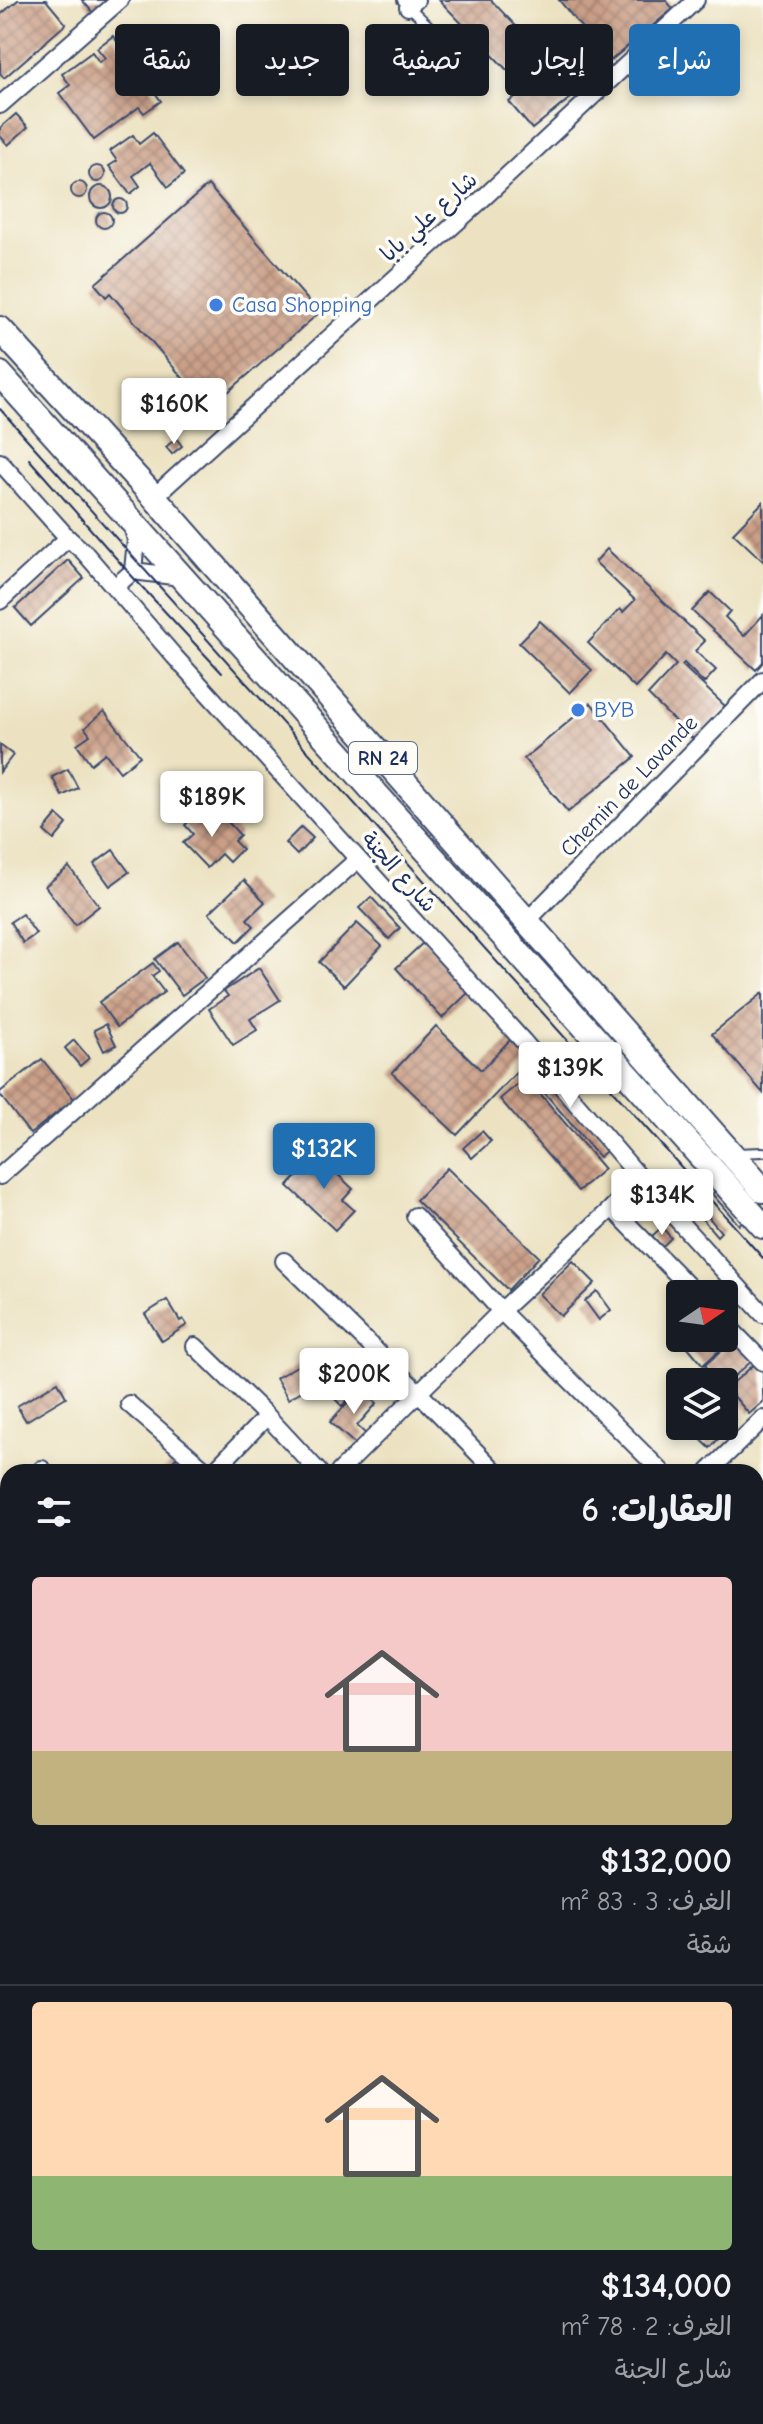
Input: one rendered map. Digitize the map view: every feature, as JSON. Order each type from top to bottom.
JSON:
[{"type":"main road","name":"RN 24","points":[[0,329],[154,497],[763,1190]]},
{"type":"main road","name":"RN 24","points":[[0,374],[763,1226]]},
{"type":"street","points":[[0,105],[120,0]]},
{"type":"street","name":"شارع علي بابا","points":[[154,497],[696,0]]},
{"type":"street","name":"شارع الجنة","points":[[0,462],[523,1041],[640,1178],[763,1314]]},
{"type":"street","points":[[115,587],[133,571],[136,540],[128,517]]},
{"type":"street","points":[[0,601],[68,538]]},
{"type":"street","points":[[133,571],[181,577]]},
{"type":"street","name":"Chemin de Lavande","points":[[526,922],[763,680]]},
{"type":"street","points":[[0,1176],[357,860]]},
{"type":"street","points":[[347,1464],[640,1178]]},
{"type":"street","points":[[612,1208],[682,1280]]},
{"type":"street","points":[[415,1216],[501,1311],[654,1464]]},
{"type":"street","points":[[284,1261],[488,1464]]},
{"type":"street","points":[[738,1336],[763,1362]]},
{"type":"street","points":[[195,1346],[312,1464]]},
{"type":"street","points":[[129,1404],[201,1464]]},
{"type":"street","points":[[219,1464],[267,1416]]},
{"type":"street","points":[[716,1464],[763,1419]]},
{"type":"lane","points":[[409,2],[430,24]]},
{"type":"lane","points":[[731,1154],[763,1152]]},
{"type":"building","points":[[18,0],[46,0],[66,24],[4,78],[0,73],[0,15]]},
{"type":"building","points":[[82,0],[107,0],[93,13]]},
{"type":"building","points":[[439,0],[491,0],[514,24],[505,24],[505,68],[489,51],[489,24],[462,24]]},
{"type":"building","points":[[559,0],[666,0],[673,9],[655,24],[629,24],[629,45],[613,59],[613,24],[579,24]]},
{"type":"building","points":[[113,36],[115,39],[115,96],[157,96],[161,101],[144,113],[139,107],[94,140],[59,93],[70,85],[62,74],[92,52],[99,62],[105,58],[97,48]]},
{"type":"building","points":[[516,96],[567,96],[569,99],[532,129],[509,102]]},
{"type":"building","points":[[16,114],[28,127],[8,145],[0,136],[0,128]]},
{"type":"building","points":[[153,133],[184,174],[168,187],[150,163],[133,176],[140,186],[130,194],[109,166],[117,161],[110,151],[133,135],[139,144]]},
{"type":"building","points":[[94,166],[100,166],[105,174],[103,180],[94,182],[89,177],[89,171]]},
{"type":"building","points":[[79,182],[87,190],[79,198],[71,190]]},
{"type":"building","name":"Casa Shopping","points":[[208,185],[319,313],[205,412],[196,401],[200,398],[110,293],[106,297],[95,284]]},
{"type":"building","points":[[97,186],[105,186],[112,197],[105,208],[97,208],[90,201],[90,193]]},
{"type":"building","points":[[120,199],[127,206],[120,213],[113,206]]},
{"type":"building","points":[[104,212],[110,214],[110,226],[104,228],[98,226],[96,220],[98,214]]},
{"type":"building","points":[[176,438],[182,446],[172,454],[166,447]]},
{"type":"building","points":[[763,502],[763,561],[733,533]]},
{"type":"building","points":[[607,549],[705,641],[695,651],[716,670],[704,683],[684,663],[682,665],[726,707],[694,740],[648,695],[676,665],[666,655],[635,688],[588,643],[620,609],[623,612],[635,600],[595,562]]},
{"type":"building","points":[[68,560],[84,578],[31,626],[15,608]]},
{"type":"building","points":[[710,592],[730,611],[725,617],[744,636],[763,615],[763,662],[756,670],[692,611]]},
{"type":"building","points":[[540,621],[592,670],[570,693],[519,643]]},
{"type":"building","points":[[591,703],[635,757],[568,812],[524,759]]},
{"type":"building","points":[[104,711],[140,756],[120,772],[105,753],[91,764],[77,744],[90,735],[85,728]]},
{"type":"building","points":[[0,745],[13,755],[0,772]]},
{"type":"building","points":[[68,769],[78,788],[62,796],[52,777]]},
{"type":"building","points":[[217,810],[240,835],[234,841],[242,849],[229,862],[221,854],[207,868],[183,843],[193,834],[185,825],[198,812],[206,821]]},
{"type":"building","points":[[57,815],[67,824],[54,840],[44,831]]},
{"type":"building","points":[[301,827],[313,838],[297,855],[285,843]]},
{"type":"building","points":[[113,850],[129,872],[110,886],[94,864]]},
{"type":"building","points":[[69,867],[99,906],[75,925],[45,886]]},
{"type":"building","points":[[244,880],[265,902],[247,919],[254,926],[238,942],[209,913]]},
{"type":"building","points":[[371,897],[400,928],[389,939],[359,908]]},
{"type":"building","points":[[22,914],[36,934],[23,943],[10,922]]},
{"type":"building","points":[[357,923],[382,946],[344,986],[319,962]]},
{"type":"building","points":[[425,941],[471,990],[442,1018],[396,968]]},
{"type":"building","points":[[178,942],[205,978],[182,995],[155,959]]},
{"type":"building","points":[[153,963],[159,971],[152,976],[164,992],[117,1027],[99,1002]]},
{"type":"building","points":[[259,968],[280,1000],[250,1019],[257,1030],[233,1045],[209,1009],[228,996],[224,991]]},
{"type":"building","points":[[763,993],[763,1093],[712,1034]]},
{"type":"building","points":[[106,1024],[116,1045],[104,1051],[94,1030]]},
{"type":"building","points":[[436,1026],[481,1070],[510,1040],[529,1059],[457,1135],[392,1073]]},
{"type":"building","points":[[74,1040],[89,1058],[80,1066],[65,1048]]},
{"type":"building","points":[[42,1059],[74,1099],[30,1134],[0,1092]]},
{"type":"building","points":[[540,1063],[611,1147],[599,1157],[528,1073]]},
{"type":"building","points":[[526,1077],[604,1169],[578,1191],[500,1099]]},
{"type":"building","points":[[482,1131],[491,1141],[472,1158],[463,1148]]},
{"type":"building","points":[[321,1151],[335,1164],[331,1168],[353,1189],[343,1200],[354,1210],[335,1230],[288,1186]]},
{"type":"building","points":[[447,1168],[539,1257],[508,1290],[416,1200]]},
{"type":"building","points":[[716,1190],[742,1221],[739,1225],[712,1194]]},
{"type":"building","points":[[636,1199],[645,1208],[633,1220],[625,1211]]},
{"type":"building","points":[[695,1201],[721,1232],[717,1236],[690,1205]]},
{"type":"building","points":[[662,1227],[671,1238],[662,1247],[652,1236]]},
{"type":"building","points":[[573,1261],[595,1283],[561,1316],[539,1294]]},
{"type":"building","points":[[597,1291],[611,1310],[599,1320],[585,1301]]},
{"type":"building","points":[[167,1300],[180,1321],[183,1319],[187,1325],[162,1341],[145,1314]]},
{"type":"building","points":[[738,1345],[752,1361],[738,1373],[738,1368],[707,1368],[705,1365],[720,1352],[738,1352]]},
{"type":"building","points":[[692,1352],[718,1352],[703,1365]]},
{"type":"building","points":[[318,1354],[330,1375],[288,1399],[276,1378]]},
{"type":"building","points":[[756,1363],[763,1371],[763,1402],[749,1414],[738,1401],[738,1379]]},
{"type":"building","points":[[340,1366],[361,1386],[342,1406],[321,1385]]},
{"type":"building","points":[[58,1382],[66,1397],[26,1421],[17,1406]]},
{"type":"building","points":[[360,1389],[377,1403],[357,1426],[366,1434],[356,1445],[330,1422]]},
{"type":"building","points":[[702,1440],[717,1440],[710,1448]]},
{"type":"building","points":[[183,1451],[195,1464],[170,1464]]},
{"type":"tram line","points":[[0,409],[763,1258]]},
{"type":"tram line","points":[[29,459],[222,673]]},
{"type":"place","name":"Casa Shopping","points":[[216,305]]},
{"type":"place","name":"BYB","points":[[578,710]]}]
